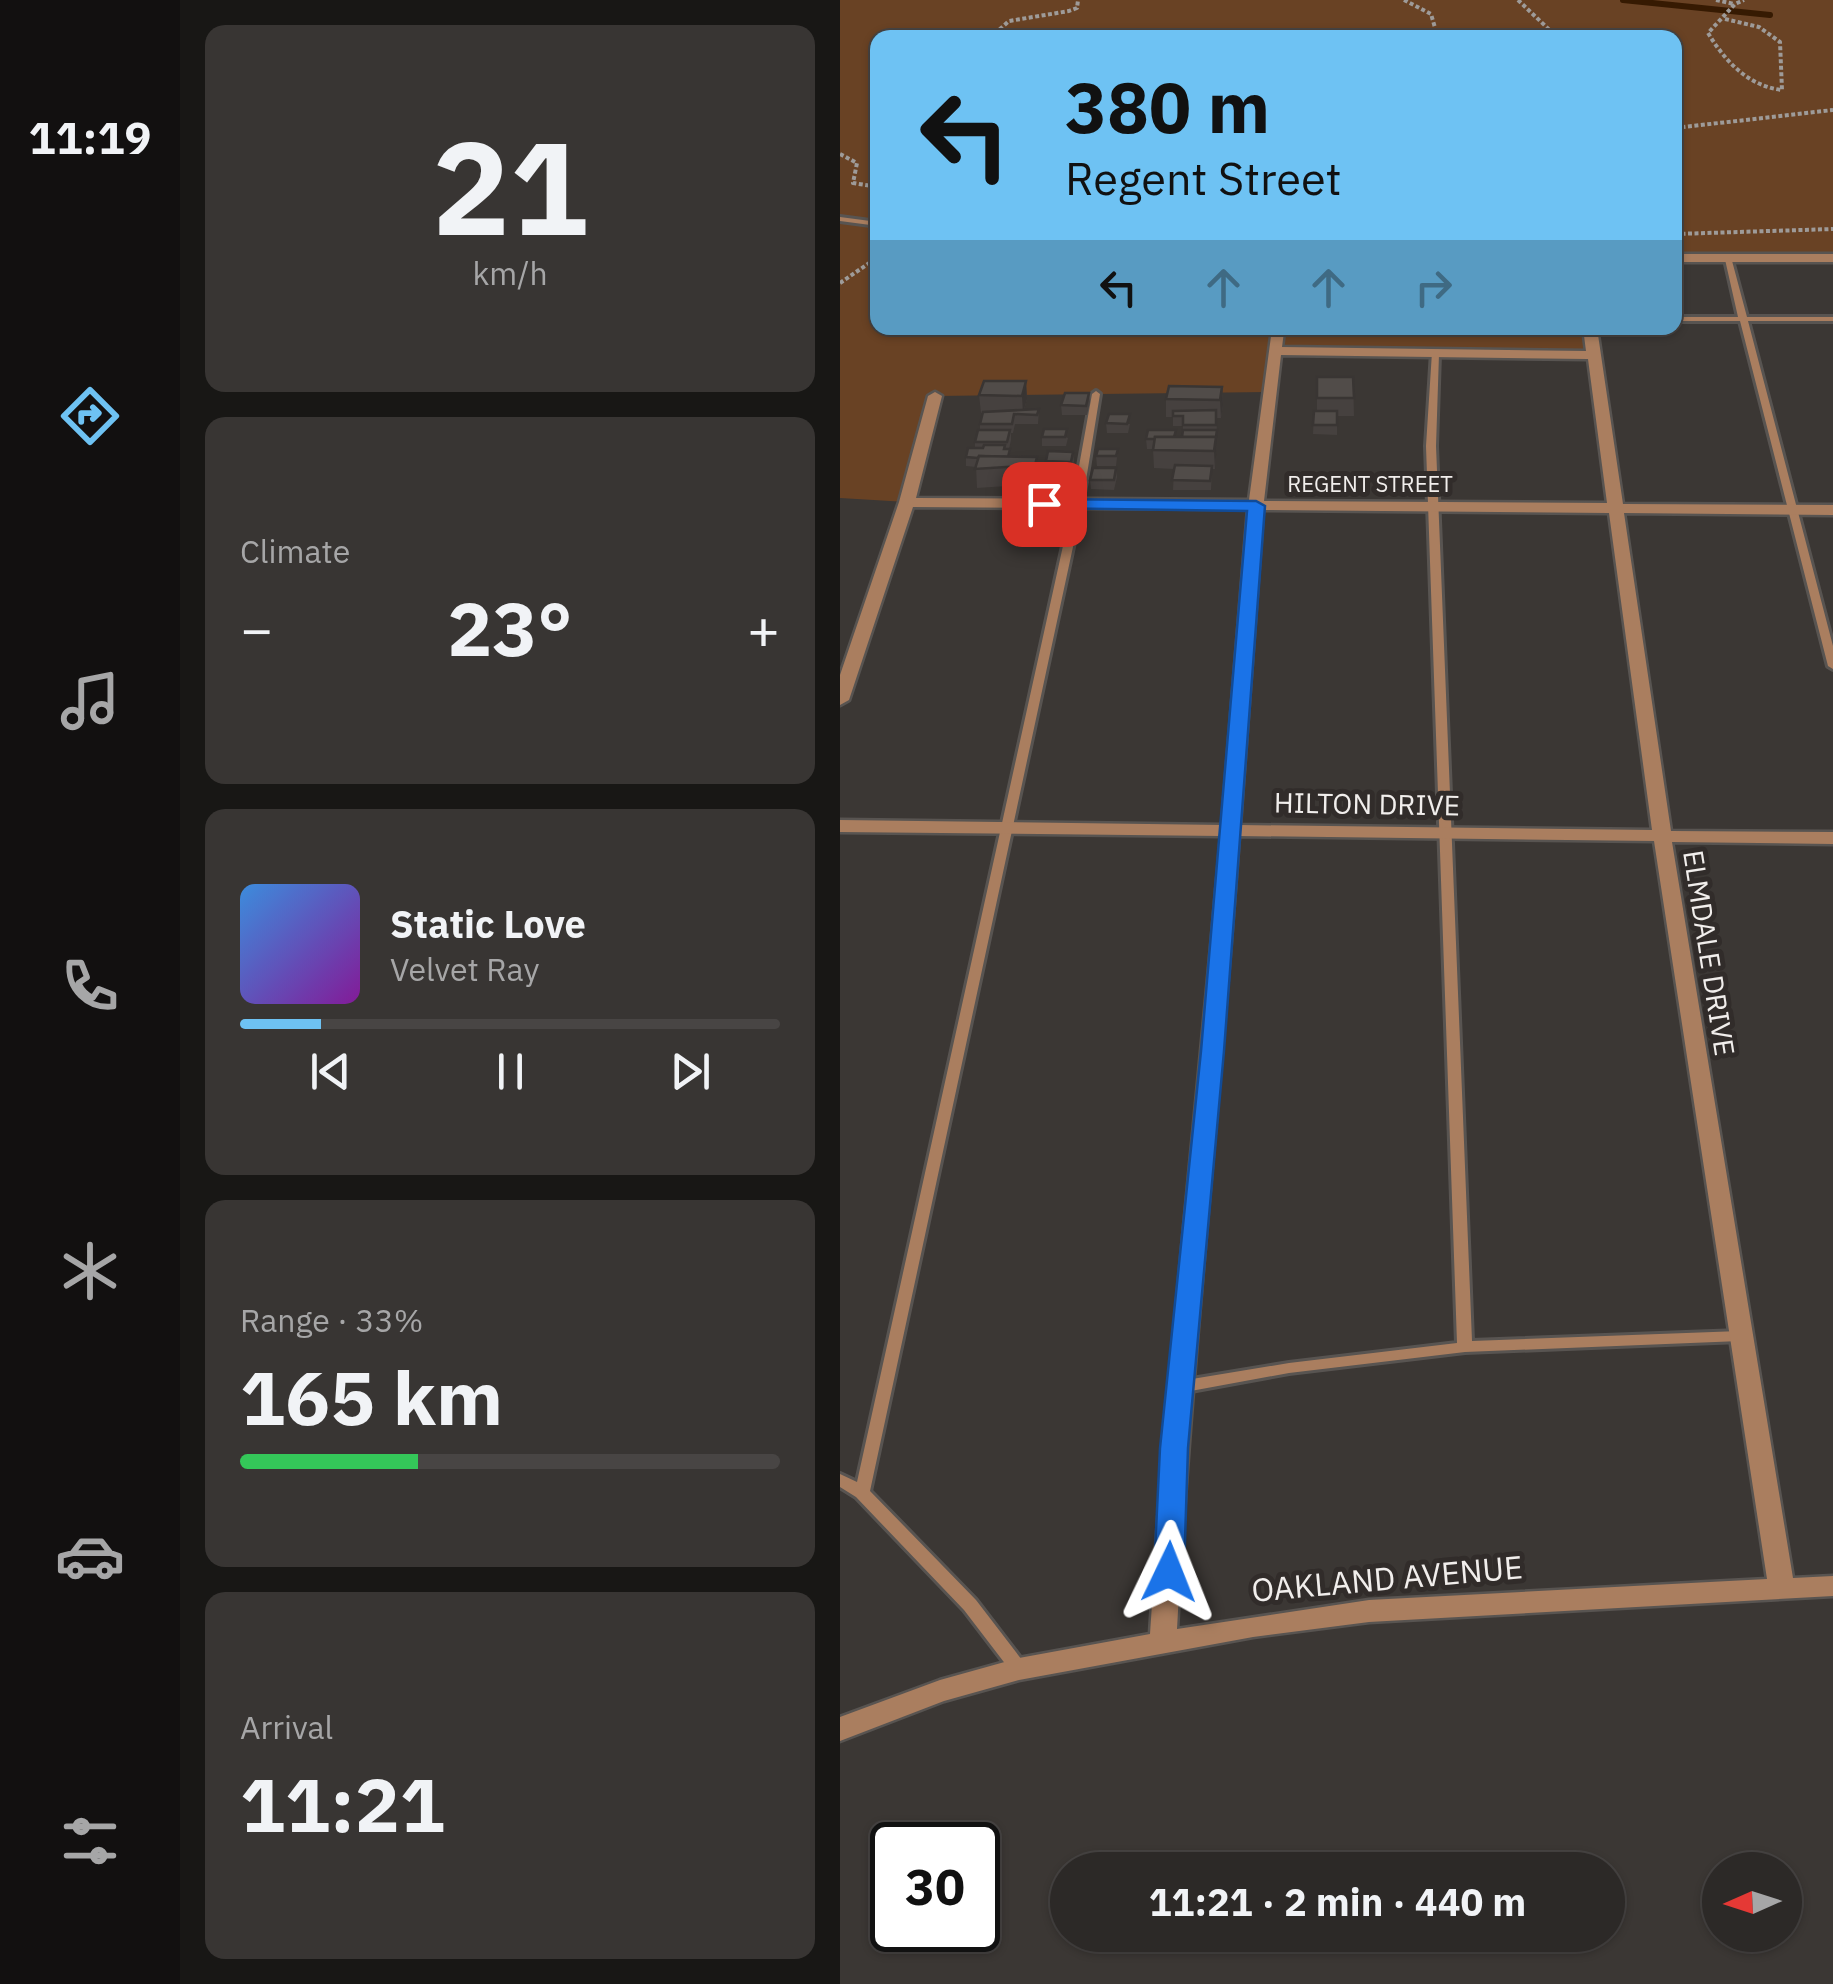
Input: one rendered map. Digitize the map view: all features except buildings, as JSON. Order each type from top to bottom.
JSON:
[{"type":"street","points":[[1682,258],[1833,258]]},
{"type":"street","name":"ELMDALE DRIVE","points":[[1591,335],[1662,834],[1781,1586]]},
{"type":"street","points":[[1163,1640],[1180,1387],[1256,506],[1277,337],[1435,354],[1595,355]]},
{"type":"street","points":[[840,700],[907,502],[935,396]]},
{"type":"street","name":"REGENT STREET","points":[[907,502],[1833,510]]},
{"type":"street","name":"HILTON DRIVE","points":[[840,826],[1833,838]]},
{"type":"street","name":"OAKLAND AVENUE","points":[[840,1729],[940,1690],[1019,1669],[1163,1640],[1369,1611],[1833,1586]]},
{"type":"lane","points":[[840,220],[870,223]]},
{"type":"lane","points":[[1727,257],[1833,666]]},
{"type":"lane","points":[[1682,319],[1833,320]]},
{"type":"lane","points":[[1435,354],[1430,446],[1465,1347]]},
{"type":"lane","points":[[862,1493],[1077,504],[1096,394]]},
{"type":"lane","points":[[1180,1387],[1289,1368],[1465,1347],[1740,1336]]},
{"type":"lane","points":[[840,1480],[862,1493],[970,1605],[1019,1669]]},
{"type":"path","points":[[999,30],[1009,21],[1077,8],[1078,0]]},
{"type":"path","points":[[1404,0],[1431,14],[1436,30]]},
{"type":"path","points":[[1518,0],[1550,30]]},
{"type":"path","points":[[1716,0],[1735,4]]},
{"type":"path","points":[[1727,14],[1759,27],[1780,42],[1782,90],[1760,86],[1711,39],[1709,30],[1735,4],[1744,0]]},
{"type":"path","points":[[1682,127],[1833,110]]},
{"type":"path","points":[[840,154],[857,163],[853,184],[870,186]]},
{"type":"path","points":[[1682,234],[1833,229]]},
{"type":"path","points":[[840,283],[870,262]]},
{"type":"shaded area","points":[[840,0],[1833,0],[1833,258],[1682,258],[1682,30],[870,30],[870,335],[1591,335],[1595,355],[1277,351],[1268,392],[936,396],[907,502],[840,498]]},
{"type":"waterway","points":[[1623,0],[1770,15]]},
{"type":"route","points":[[1044,504],[1256,506],[1213,1051],[1174,1448],[1169,1572]]}]
